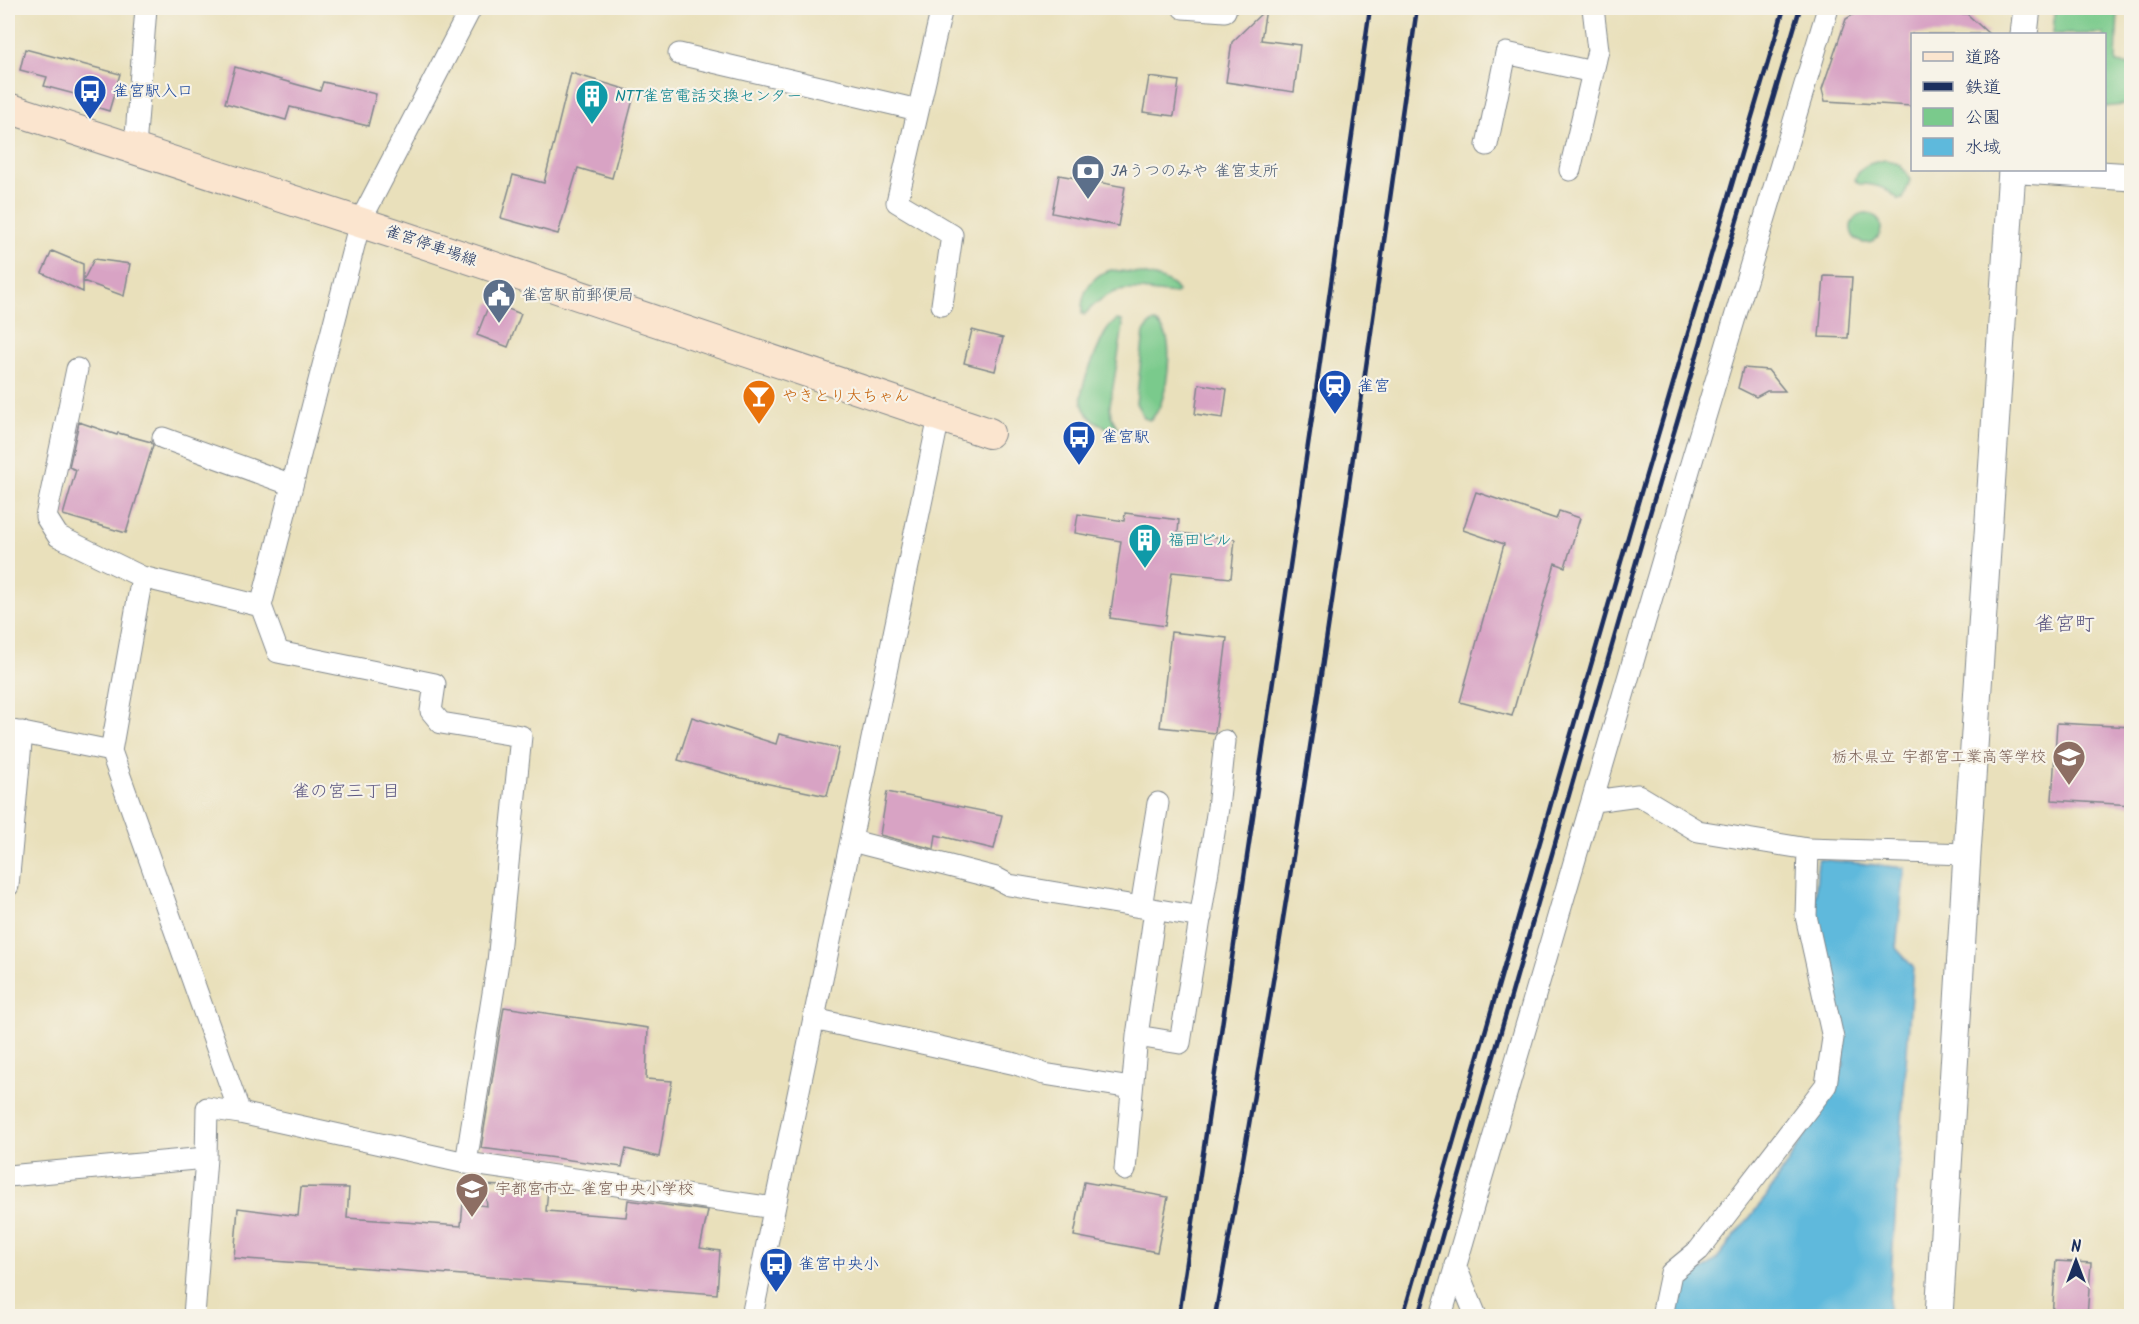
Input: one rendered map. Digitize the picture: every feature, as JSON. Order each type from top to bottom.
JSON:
[{"type":"main road","name":"雀宮停車場線","points":[[8,108],[360,222],[989,433]]},
{"type":"street","points":[[135,148],[146,8]]},
{"type":"street","points":[[466,1163],[498,962],[521,736],[441,723],[431,711],[435,684],[278,652],[261,606],[360,222],[471,8]]},
{"type":"street","points":[[942,8],[897,202],[952,235],[942,305]]},
{"type":"street","points":[[1183,8],[1225,11],[1226,8]]},
{"type":"street","points":[[1570,170],[1598,50],[1593,8]]},
{"type":"street","points":[[1441,1317],[1828,8]]},
{"type":"street","points":[[2024,33],[2027,8]]},
{"type":"street","points":[[1487,145],[1506,53],[1593,72]]},
{"type":"street","points":[[679,54],[918,110]]},
{"type":"street","points":[[1940,1317],[1967,854],[2012,171]]},
{"type":"street","points":[[2038,171],[2132,177]]},
{"type":"street","points":[[77,369],[46,517],[57,536],[142,577],[261,606]]},
{"type":"street","points":[[752,1317],[939,417]]},
{"type":"street","points":[[163,438],[292,485]]},
{"type":"street","points":[[142,577],[111,750],[240,1113]]},
{"type":"street","points":[[8,886],[15,731],[111,750]]},
{"type":"street","points":[[1137,1036],[1180,1043],[1218,808],[1225,741]]},
{"type":"street","points":[[1594,801],[1638,795],[1698,831],[1808,849],[1967,854]]},
{"type":"street","points":[[1125,1170],[1158,803]]},
{"type":"street","points":[[852,841],[996,878],[1009,885],[1201,917]]},
{"type":"street","points":[[1662,1317],[1671,1273],[1699,1250],[1826,1085],[1833,1038],[1806,916],[1808,849]]},
{"type":"street","points":[[814,1019],[1016,1064],[1044,1074],[1131,1088]]},
{"type":"street","points":[[194,1317],[206,1158],[207,1108],[240,1113],[466,1163],[774,1208]]},
{"type":"street","points":[[8,1176],[206,1158]]},
{"type":"street","points":[[1455,1265],[1476,1317]]},
{"type":"green space","points":[[2055,8],[2118,8],[2116,63],[2131,65],[2131,104],[2106,107],[2106,33],[2053,33]]},
{"type":"green space","points":[[1885,160],[1900,166],[1910,180],[1903,199],[1898,199],[1880,187],[1859,184],[1855,180],[1866,166]]},
{"type":"green space","points":[[1866,213],[1872,214],[1880,222],[1880,234],[1872,242],[1866,243],[1860,242],[1852,234],[1851,228],[1852,222],[1860,214]]},
{"type":"green space","points":[[1111,270],[1158,278],[1174,286],[1178,292],[1176,294],[1126,290],[1116,292],[1106,296],[1084,315],[1082,306],[1085,292],[1098,276]]},
{"type":"green space","points":[[1117,320],[1122,321],[1123,326],[1110,405],[1111,416],[1118,429],[1115,431],[1090,417],[1084,409],[1082,391],[1099,345],[1106,331]]},
{"type":"green space","points":[[1156,322],[1167,338],[1169,357],[1160,406],[1149,420],[1144,418],[1136,403],[1144,332],[1151,323]]},
{"type":"water","points":[[1818,859],[1905,868],[1896,948],[1913,967],[1888,1316],[1674,1316],[1677,1288],[1715,1261],[1766,1197],[1820,1112],[1844,1064],[1834,994],[1823,942],[1814,917]]},
{"type":"building","points":[[1864,8],[1967,14],[1988,33],[1911,33],[1911,106],[1825,101],[1822,89],[1846,19]]},
{"type":"building","points":[[1266,9],[1261,40],[1300,45],[1294,92],[1226,82],[1232,42]]},
{"type":"building","points":[[25,49],[120,74],[109,111],[80,102],[82,96],[44,86],[47,77],[20,70]]},
{"type":"building","points":[[235,67],[320,91],[323,82],[376,94],[368,126],[290,107],[286,120],[225,103]]},
{"type":"building","name":"NTT雀宮電話交換センター","points":[[571,73],[635,92],[612,178],[578,168],[558,234],[501,218],[513,175],[544,183]]},
{"type":"building","points":[[1149,77],[1179,81],[1174,116],[1143,112]]},
{"type":"building","name":"JAうつのみや 雀宮支所","points":[[1059,175],[1125,187],[1118,226],[1052,213]]},
{"type":"building","points":[[52,251],[83,264],[83,292],[42,273]]},
{"type":"building","points":[[94,259],[130,264],[124,296],[83,281]]},
{"type":"building","points":[[1824,276],[1852,277],[1848,338],[1819,337]]},
{"type":"building","name":"雀宮駅前郵便局","points":[[490,302],[521,314],[508,347],[477,335]]},
{"type":"building","points":[[972,330],[1003,338],[995,371],[964,363]]},
{"type":"building","points":[[1743,368],[1768,370],[1785,391],[1767,391],[1756,397],[1738,388]]},
{"type":"building","points":[[1199,384],[1227,389],[1223,418],[1195,414]]},
{"type":"building","points":[[79,422],[117,435],[118,433],[151,442],[153,445],[126,533],[63,515],[76,470],[69,467]]},
{"type":"building","points":[[1476,492],[1556,519],[1559,511],[1580,518],[1565,567],[1555,563],[1512,716],[1460,702],[1504,544],[1463,530]]},
{"type":"building","name":"福田ビル","points":[[1125,513],[1179,520],[1178,533],[1235,539],[1231,578],[1172,572],[1165,626],[1110,618],[1121,541],[1075,533],[1078,514],[1124,521]]},
{"type":"building","points":[[1171,632],[1227,638],[1215,733],[1160,727]]},
{"type":"building","points":[[692,717],[776,744],[779,734],[839,748],[827,796],[741,778],[678,760]]},
{"type":"building","points":[[2057,723],[2132,727],[2132,805],[2052,800]]},
{"type":"building","points":[[887,792],[1002,815],[994,849],[936,835],[934,849],[880,835]]},
{"type":"building","points":[[504,1007],[648,1028],[646,1079],[672,1081],[659,1157],[626,1149],[622,1167],[481,1148]]},
{"type":"building","points":[[1084,1182],[1168,1197],[1157,1252],[1074,1236]]},
{"type":"building","points":[[484,1185],[548,1189],[546,1211],[626,1217],[628,1200],[708,1211],[700,1248],[720,1251],[717,1294],[234,1258],[238,1208],[298,1216],[301,1187],[349,1188],[347,1218],[461,1226],[463,1203],[487,1206]]},
{"type":"building","points":[[2056,1261],[2091,1263],[2087,1317],[2052,1317]]},
{"type":"railway","points":[[1179,1316],[1313,411],[1370,8]]},
{"type":"railway","points":[[1215,1316],[1298,827],[1417,8]]},
{"type":"railway","points":[[1403,1316],[1639,499],[1784,8]]},
{"type":"railway","points":[[1419,1316],[1653,503],[1800,8]]},
{"type":"place","name":"雀宮駅入口","points":[[90,120]]},
{"type":"place","name":"NTT雀宮電話交換センター","points":[[592,125]]},
{"type":"place","name":"JAうつのみや 雀宮支所","points":[[1088,200]]},
{"type":"place","name":"雀宮駅前郵便局","points":[[499,324]]},
{"type":"place","name":"雀宮","points":[[1335,415]]},
{"type":"place","name":"やきとり大ちゃん","points":[[759,425]]},
{"type":"place","name":"雀宮駅","points":[[1079,466]]},
{"type":"place","name":"福田ビル","points":[[1145,569]]},
{"type":"place","name":"栃木県立 宇都宮工業高等学校","points":[[2069,786]]},
{"type":"place","name":"宇都宮市立 雀宮中央小学校","points":[[472,1218]]},
{"type":"place","name":"雀宮中央小","points":[[776,1293]]},
{"type":"district","name":"雀宮町","points":[[2065,625]]},
{"type":"district","name":"雀の宮三丁目","points":[[346,792]]}]
